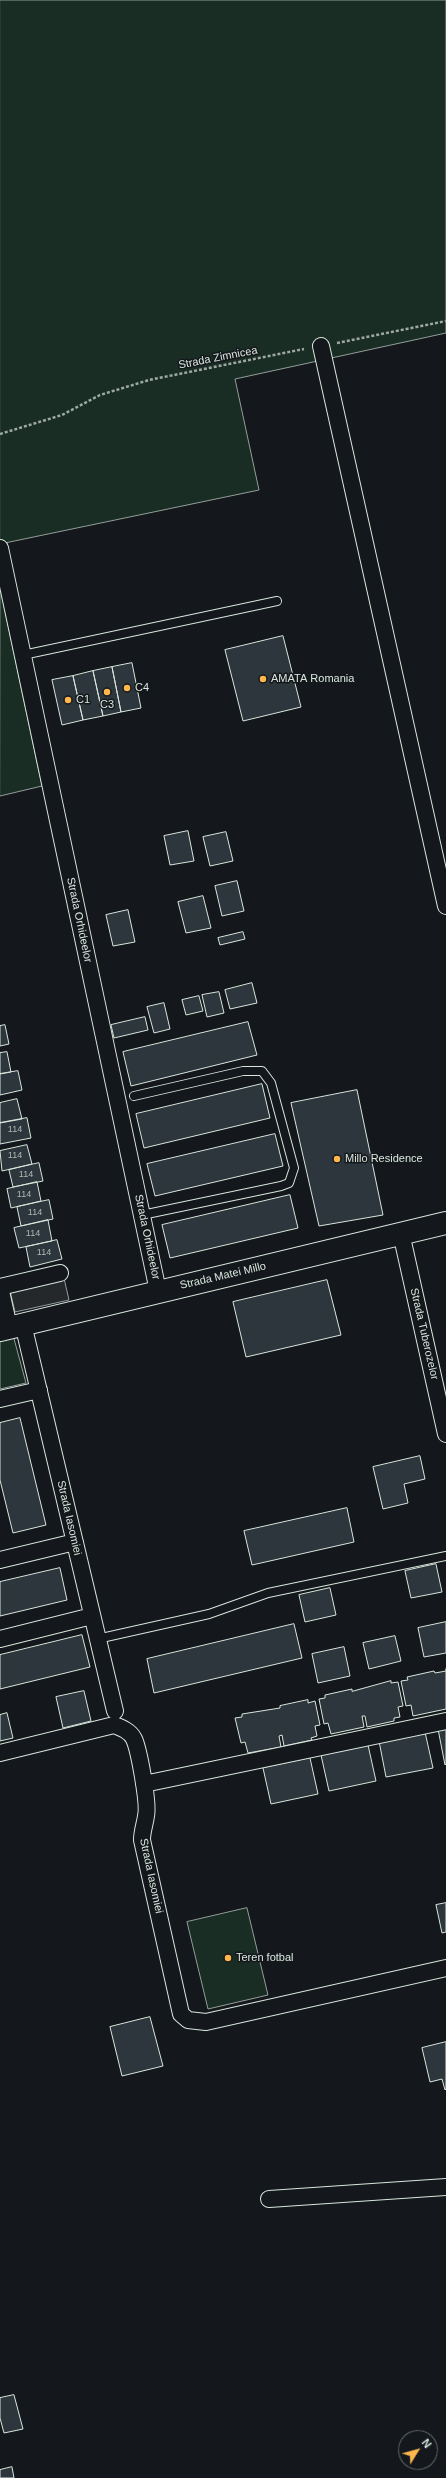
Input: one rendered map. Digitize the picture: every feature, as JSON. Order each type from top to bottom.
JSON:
[{"type":"street","points":[[321,346],[446,906]]},
{"type":"street","name":"Strada Orhideelor","points":[[0,548],[158,1291]]},
{"type":"street","name":"Strada Matei Millo","points":[[11,1327],[446,1223]]},
{"type":"street","name":"Strada Tuberozelor","points":[[401,1233],[440,1378],[446,1434]]},
{"type":"street","points":[[0,1287],[60,1273]]},
{"type":"street","name":"Strada Iasomiei","points":[[0,1287],[11,1327],[39,1390],[98,1639],[115,1718],[134,1739],[144,1784],[147,1815],[142,1828],[142,1840],[182,2014],[188,2020],[195,2023],[206,2022],[446,1968]]},
{"type":"street","points":[[0,1399],[39,1390]]},
{"type":"street","points":[[0,1560],[75,1542]]},
{"type":"street","points":[[0,1639],[92,1616]]},
{"type":"street","points":[[0,1753],[115,1718]]},
{"type":"street","points":[[144,1784],[446,1721]]},
{"type":"street","points":[[269,2200],[446,2187]]},
{"type":"lane","points":[[23,655],[277,602]]},
{"type":"lane","points":[[134,1096],[243,1071],[262,1071],[271,1083],[294,1168],[289,1183],[281,1186],[142,1215]]},
{"type":"lane","points":[[98,1639],[209,1614],[268,1593],[446,1556]]},
{"type":"path","name":"Strada Zimnicea","points":[[0,434],[38,424],[62,415],[100,395],[149,380],[446,321]]},
{"type":"green space","points":[[0,0],[446,0],[446,333],[235,379],[259,490],[0,544]]},
{"type":"green space","points":[[0,587],[42,786],[0,796]]},
{"type":"green space","points":[[13,1335],[26,1383],[0,1389],[0,1338]]},
{"type":"green space","name":"Teren fotbal","points":[[247,1908],[268,1995],[208,2009],[187,1922]]},
{"type":"shaded area","points":[[61,1265],[69,1300],[15,1312],[7,1278]]},
{"type":"building","name":"AMATA Romania","points":[[283,636],[301,707],[243,721],[225,650]]},
{"type":"building","name":"C4","points":[[132,663],[141,708],[121,712],[112,667]]},
{"type":"building","name":"C3","points":[[112,667],[121,712],[103,716],[93,671]]},
{"type":"building","points":[[93,671],[103,716],[83,720],[73,676]]},
{"type":"building","name":"C1","points":[[73,676],[83,720],[62,725],[52,680]]},
{"type":"building","points":[[188,831],[194,861],[170,865],[164,836]]},
{"type":"building","points":[[226,832],[233,861],[210,866],[203,837]]},
{"type":"building","points":[[237,881],[244,911],[222,916],[215,886]]},
{"type":"building","points":[[203,896],[211,928],[186,933],[178,902]]},
{"type":"building","points":[[128,910],[135,942],[113,946],[106,915]]},
{"type":"building","points":[[243,932],[245,939],[220,945],[218,938]]},
{"type":"building","points":[[252,983],[257,1003],[230,1009],[225,990]]},
{"type":"building","points":[[219,992],[224,1013],[207,1017],[202,995]]},
{"type":"building","points":[[199,996],[203,1011],[186,1015],[182,1000]]},
{"type":"building","points":[[164,1003],[170,1029],[154,1033],[147,1007]]},
{"type":"building","points":[[145,1017],[148,1030],[114,1038],[111,1025]]},
{"type":"building","points":[[248,1022],[257,1055],[131,1086],[123,1052]]},
{"type":"building","points":[[5,1025],[9,1044],[0,1046],[0,1026]]},
{"type":"building","points":[[7,1052],[11,1072],[0,1074],[0,1053]]},
{"type":"building","points":[[18,1071],[22,1090],[0,1095],[0,1074]]},
{"type":"building","points":[[262,1084],[270,1118],[144,1148],[136,1114]]},
{"type":"building","name":"Millo Residence","points":[[357,1090],[383,1215],[319,1226],[291,1103]]},
{"type":"building","points":[[17,1099],[22,1119],[0,1123],[0,1103]]},
{"type":"building","points":[[27,1118],[31,1138],[0,1144],[0,1123]]},
{"type":"building","points":[[275,1134],[283,1166],[155,1196],[147,1164]]},
{"type":"building","points":[[27,1145],[32,1164],[2,1171],[0,1151]]},
{"type":"building","points":[[39,1163],[43,1181],[13,1187],[9,1170]]},
{"type":"building","points":[[37,1182],[41,1201],[11,1208],[7,1189]]},
{"type":"building","points":[[290,1195],[298,1228],[170,1258],[162,1225]]},
{"type":"building","points":[[49,1200],[53,1219],[21,1226],[17,1207]]},
{"type":"building","points":[[48,1220],[52,1241],[19,1248],[14,1228]]},
{"type":"building","points":[[57,1240],[62,1259],[30,1267],[26,1247]]},
{"type":"building","points":[[327,1280],[341,1335],[246,1357],[233,1302]]},
{"type":"building","points":[[20,1418],[46,1525],[13,1533],[0,1480],[0,1423]]},
{"type":"building","points":[[420,1456],[425,1479],[404,1484],[408,1503],[383,1509],[373,1467]]},
{"type":"building","points":[[347,1508],[354,1542],[252,1565],[244,1531]]},
{"type":"building","points":[[436,1564],[442,1592],[411,1598],[405,1571]]},
{"type":"building","points":[[60,1568],[67,1600],[0,1616],[0,1582]]},
{"type":"building","points":[[330,1588],[336,1615],[305,1622],[299,1595]]},
{"type":"building","points":[[446,1622],[446,1653],[424,1657],[418,1628]]},
{"type":"building","points":[[294,1624],[302,1658],[154,1693],[147,1659]]},
{"type":"building","points":[[82,1635],[90,1667],[0,1689],[0,1655]]},
{"type":"building","points":[[395,1636],[401,1661],[369,1669],[363,1643]]},
{"type":"building","points":[[344,1647],[350,1676],[318,1683],[312,1654]]},
{"type":"building","points":[[434,1671],[435,1673],[446,1671],[446,1709],[413,1716],[411,1705],[406,1706],[401,1681],[408,1680],[407,1677]]},
{"type":"building","points":[[391,1681],[391,1683],[398,1682],[403,1706],[398,1707],[400,1717],[394,1718],[394,1721],[367,1727],[365,1716],[362,1716],[364,1727],[331,1734],[328,1723],[324,1724],[319,1699],[325,1698],[325,1695],[352,1689],[352,1691]]},
{"type":"building","points":[[84,1691],[91,1721],[63,1728],[56,1697]]},
{"type":"building","points":[[308,1700],[308,1703],[315,1701],[320,1725],[315,1726],[317,1736],[311,1738],[312,1740],[284,1746],[282,1735],[279,1736],[281,1747],[248,1753],[245,1742],[241,1743],[235,1718],[242,1717],[242,1714],[280,1708],[280,1706]]},
{"type":"building","points":[[7,1713],[13,1738],[0,1741],[0,1715]]},
{"type":"building","points":[[446,1727],[446,1764],[445,1765],[438,1729]]},
{"type":"building","points":[[425,1732],[433,1768],[386,1777],[379,1741]]},
{"type":"building","points":[[368,1745],[376,1781],[329,1791],[321,1755]]},
{"type":"building","points":[[310,1758],[318,1794],[271,1804],[263,1768]]},
{"type":"building","points":[[446,1903],[446,1932],[442,1933],[436,1905]]},
{"type":"building","points":[[150,2017],[163,2066],[122,2076],[110,2027]]},
{"type":"building","points":[[446,2042],[445,2090],[442,2079],[430,2082],[422,2048]]},
{"type":"building","points":[[14,2395],[23,2429],[4,2433],[0,2418],[0,2398]]},
{"type":"building","points":[[12,2467],[14,2478],[0,2478],[0,2470]]},
{"type":"place","name":"AMATA Romania","points":[[263,679]]},
{"type":"place","name":"C4","points":[[127,688]]},
{"type":"place","name":"C3","points":[[107,692]]},
{"type":"place","name":"C1","points":[[68,700]]},
{"type":"place","name":"Millo Residence","points":[[337,1159]]},
{"type":"place","name":"Teren fotbal","points":[[228,1958]]}]
